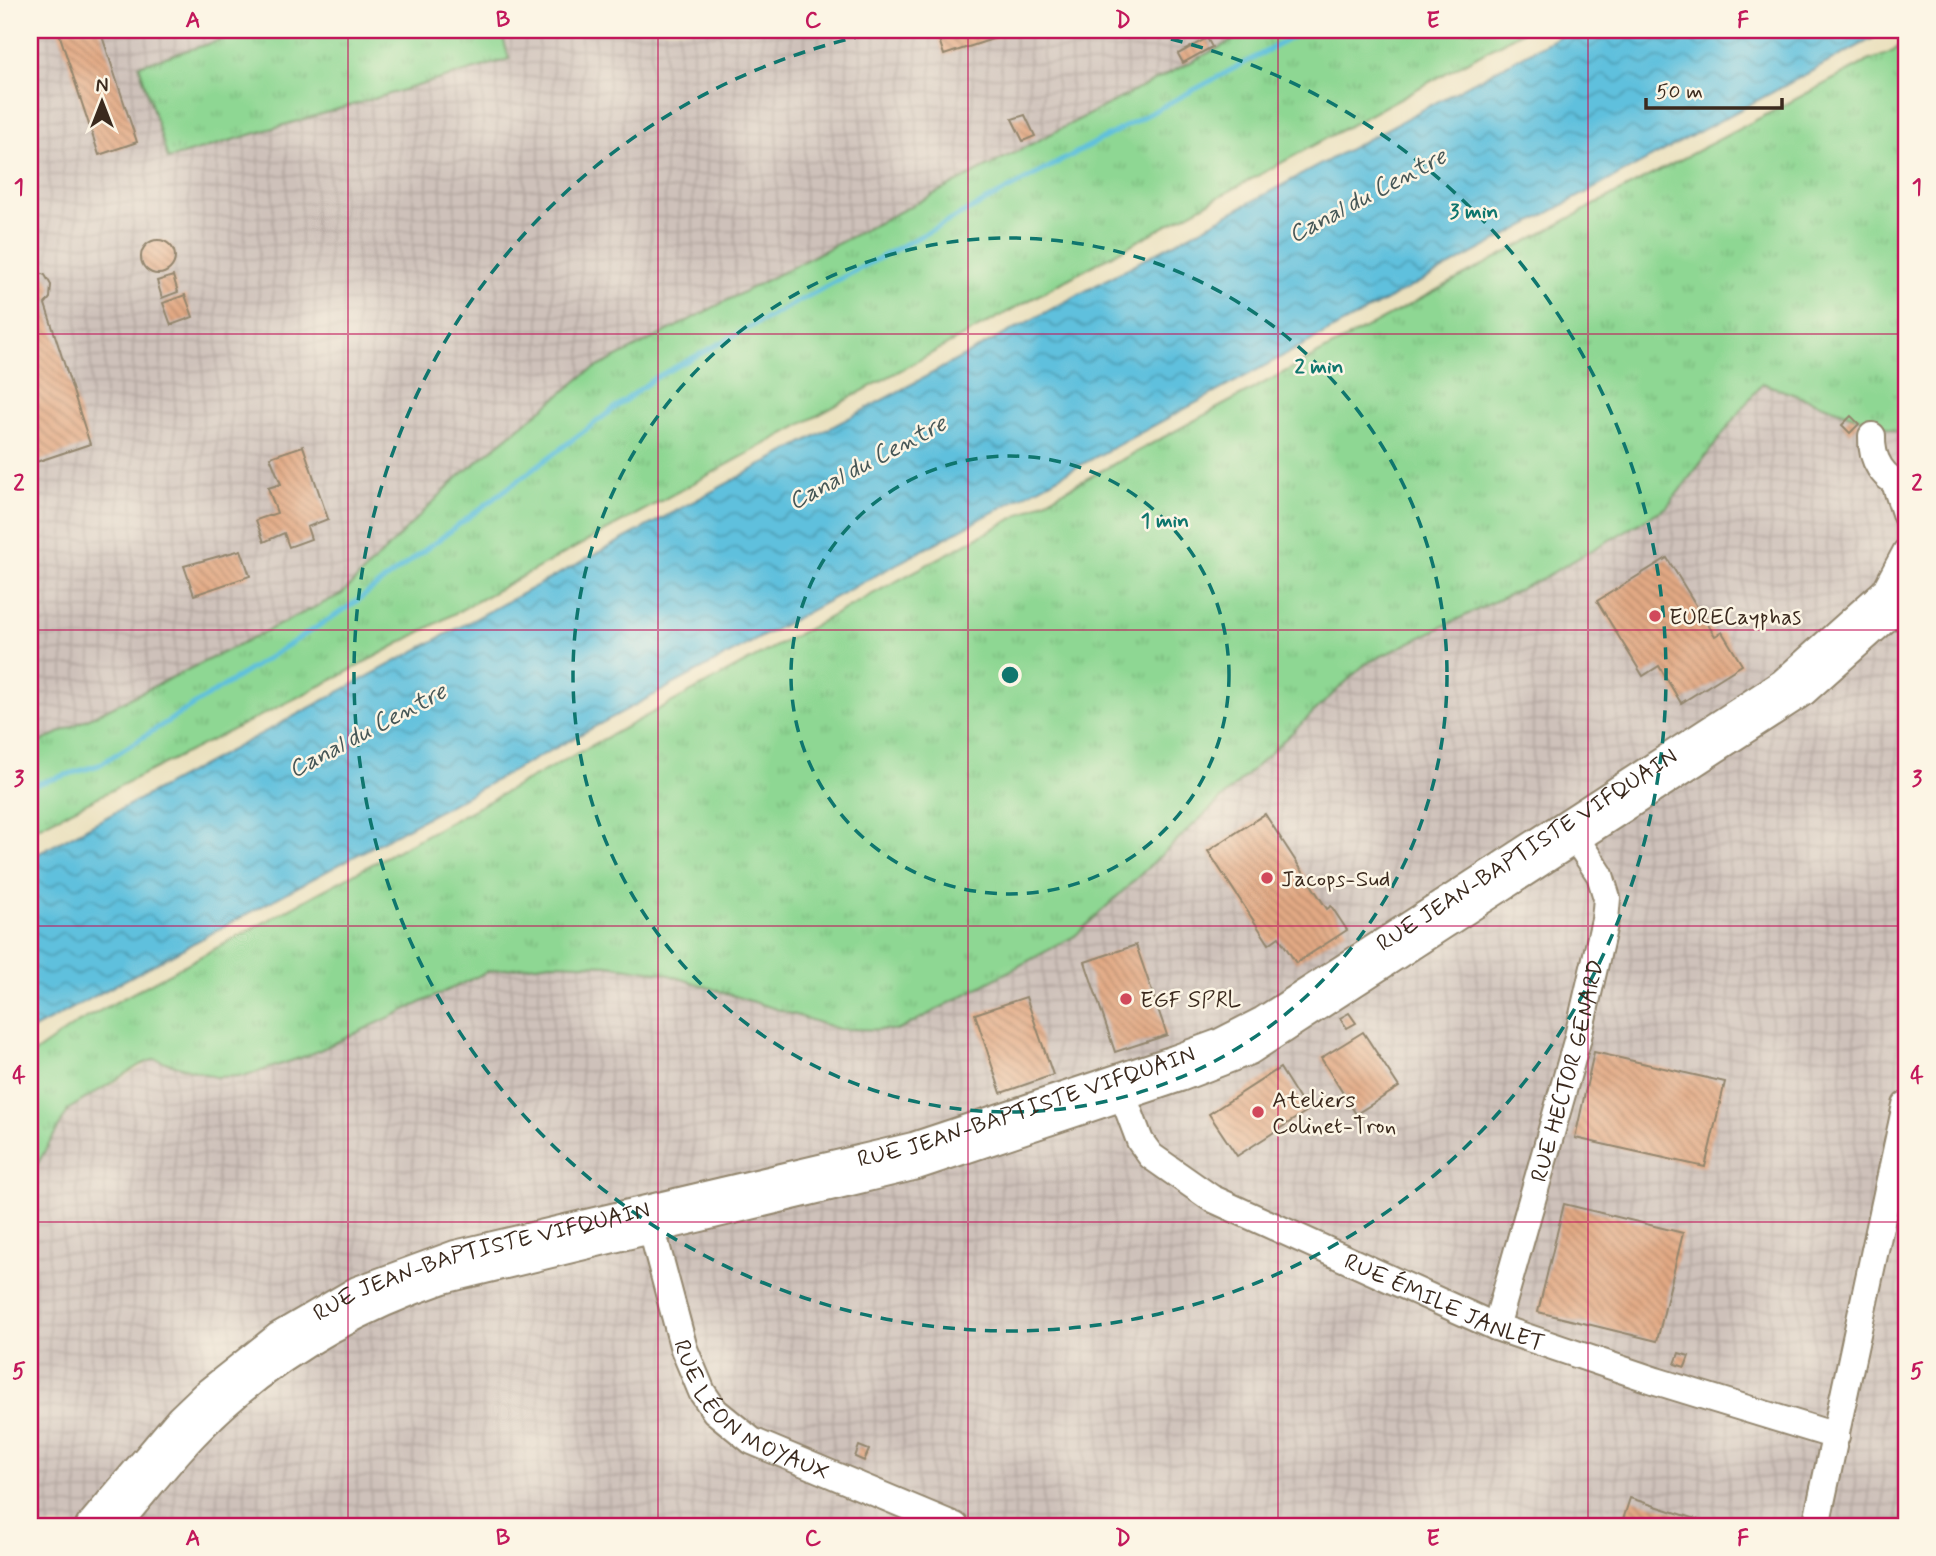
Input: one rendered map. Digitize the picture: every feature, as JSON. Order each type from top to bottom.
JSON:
[{"type":"street","points":[[1872,436],[1875,460],[1901,485],[1906,516]]},
{"type":"street","name":"RUE JEAN-BAPTISTE VIFQUAIN","points":[[1572,831],[1782,683],[1885,591],[1906,552]]},
{"type":"street","name":"RUE JEAN-BAPTISTE VIFQUAIN","points":[[117,1526],[219,1409],[294,1350],[323,1332],[392,1298],[443,1280],[1120,1088],[1218,1043],[1263,1020],[1804,692],[1906,601]]},
{"type":"street","name":"RUE HECTOR GENARD","points":[[1496,1327],[1577,1041],[1605,920],[1607,898],[1600,875],[1572,831]]},
{"type":"street","name":"RUE ÉMILE JANLET","points":[[1120,1088],[1140,1141],[1151,1156],[1211,1198],[1496,1327],[1656,1381],[1836,1436]]},
{"type":"street","points":[[1816,1526],[1906,1105]]},
{"type":"street","name":"RUE JEAN-BAPTISTE VIFQUAIN","points":[[89,1526],[180,1418],[204,1395],[249,1357],[315,1313],[357,1290],[455,1254],[649,1220]]},
{"type":"street","name":"RUE LÉON MOYAUX","points":[[649,1220],[684,1349],[702,1391],[715,1411],[752,1441],[954,1526]]},
{"type":"shaded area","points":[[30,30],[1521,30],[30,826]]},
{"type":"shaded area","points":[[1762,383],[1906,435],[1906,1526],[30,1526],[30,1177],[69,1109],[155,1059],[215,1076],[309,1055],[489,971],[552,963],[607,965],[663,973],[735,995],[1075,936],[1365,664],[1543,578],[1667,507]]},
{"type":"green space","points":[[254,30],[501,30],[509,59],[168,159],[139,65]]},
{"type":"green space","points":[[1253,30],[1525,30],[336,678],[30,831],[30,747],[342,594],[458,477],[588,372]]},
{"type":"green space","points":[[1906,34],[1906,435],[1762,383],[1667,507],[1543,578],[1365,664],[1075,936],[899,1030],[839,1029],[663,973],[607,965],[552,963],[489,971],[309,1055],[246,1076],[215,1077],[155,1059],[140,1065],[69,1109],[30,1177],[30,1056],[77,1023],[1598,203],[1870,60],[1892,52],[1901,45]]},
{"type":"water","name":"Canal du Centre","points":[[1571,30],[1888,30],[30,1031],[30,858]]},
{"type":"building","points":[[58,30],[100,30],[137,142],[99,155]]},
{"type":"building","points":[[161,30],[189,30],[164,38]]},
{"type":"building","points":[[518,30],[543,30],[521,38]]},
{"type":"building","points":[[936,30],[1007,30],[1008,34],[944,55]]},
{"type":"building","points":[[1207,38],[1212,47],[1183,63],[1178,54]]},
{"type":"building","points":[[1025,115],[1035,136],[1023,141],[1012,119]]},
{"type":"building","points":[[158,240],[170,245],[175,257],[170,269],[158,274],[146,269],[141,257],[146,245]]},
{"type":"building","points":[[30,260],[34,271],[45,275],[51,285],[50,298],[45,304],[90,444],[30,464]]},
{"type":"building","points":[[173,276],[178,292],[162,298],[157,281]]},
{"type":"building","points":[[185,295],[193,317],[171,325],[163,303]]},
{"type":"building","points":[[1851,416],[1859,424],[1850,433],[1842,425]]},
{"type":"building","points":[[303,446],[328,519],[307,527],[311,539],[289,547],[284,533],[264,542],[256,520],[277,513],[268,488],[281,484],[270,457]]},
{"type":"building","points":[[241,550],[250,576],[194,595],[184,566]]},
{"type":"building","name":"EURECayphas","points":[[1667,558],[1715,636],[1722,632],[1742,665],[1681,703],[1659,666],[1643,676],[1597,601]]},
{"type":"building","name":"Jacops-Sud","points":[[1265,814],[1327,909],[1331,906],[1347,930],[1296,963],[1279,937],[1269,944],[1208,851]]},
{"type":"building","name":"EGF SPRL","points":[[1136,945],[1167,1035],[1115,1052],[1085,962]]},
{"type":"building","points":[[1026,997],[1053,1075],[1001,1093],[975,1014]]},
{"type":"building","points":[[1349,1013],[1356,1023],[1347,1028],[1340,1018]]},
{"type":"building","points":[[1363,1032],[1399,1087],[1356,1114],[1321,1058]]},
{"type":"building","points":[[1594,1052],[1725,1082],[1705,1167],[1575,1138]]},
{"type":"building","name":"Ateliers Colinet-Tron","points":[[1280,1068],[1307,1111],[1237,1156],[1209,1114]]},
{"type":"building","points":[[1564,1204],[1683,1233],[1657,1341],[1538,1312]]},
{"type":"building","points":[[1679,1353],[1689,1356],[1685,1367],[1675,1364]]},
{"type":"building","points":[[859,1446],[869,1450],[864,1461],[855,1457]]},
{"type":"building","points":[[1630,1498],[1699,1520],[1697,1526],[1621,1526]]},
{"type":"waterway","points":[[30,786],[99,765],[350,606],[655,378],[1306,30]]},
{"type":"place","name":"EURECayphas","points":[[1655,616]]},
{"type":"place","name":"Jacops-Sud","points":[[1267,878]]},
{"type":"place","name":"EGF SPRL","points":[[1126,999]]},
{"type":"place","name":"Ateliers Colinet-Tron","points":[[1258,1112]]}]
